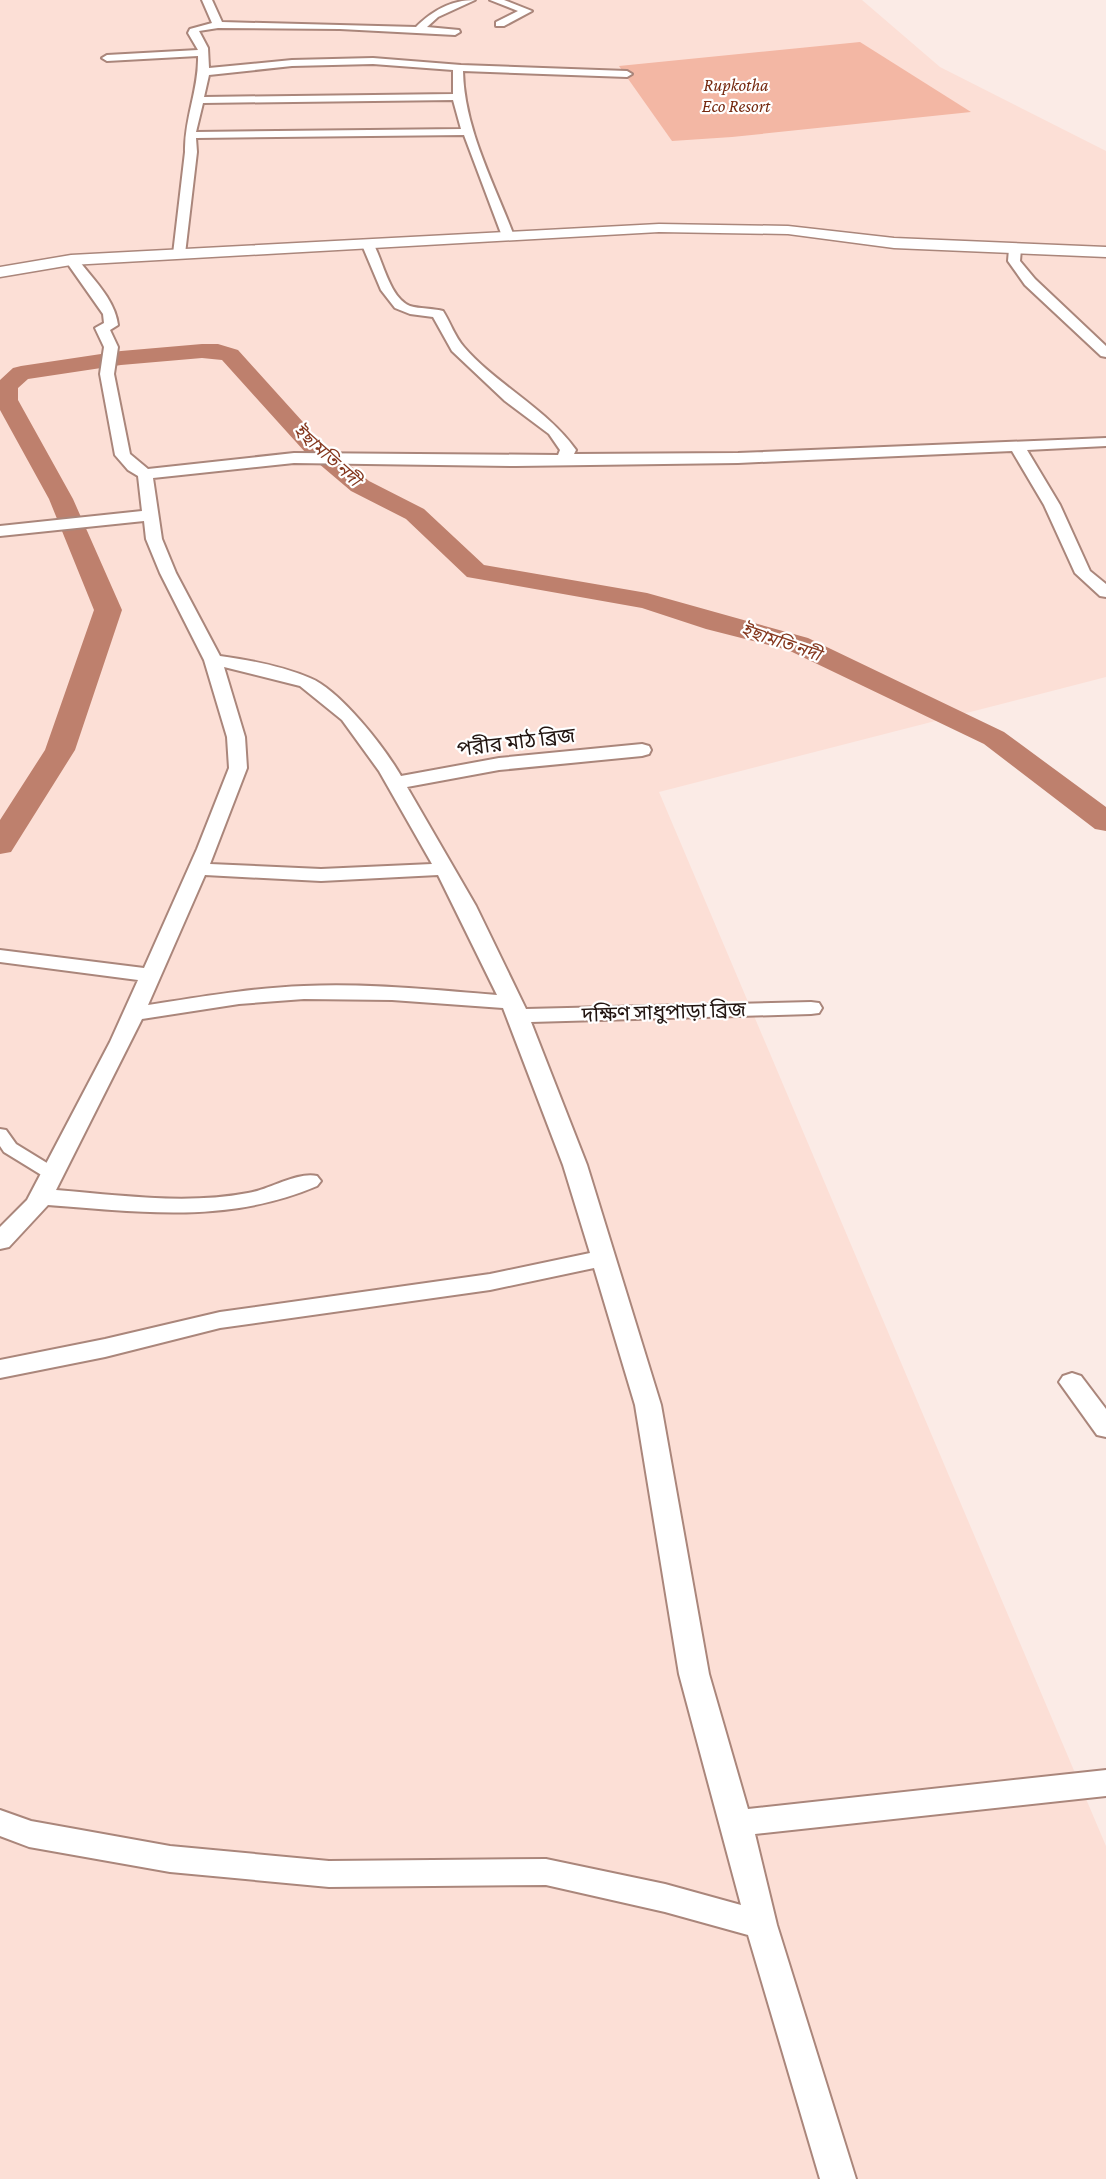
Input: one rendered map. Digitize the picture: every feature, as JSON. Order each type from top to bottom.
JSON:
[{"type":"street","points":[[207,0],[218,25]]},
{"type":"street","points":[[417,31],[434,15],[470,0]]},
{"type":"street","points":[[495,0],[527,11],[500,24]]},
{"type":"street","points":[[179,255],[191,152],[190,135],[204,72],[204,53],[195,37],[195,29],[218,25],[340,26],[454,32]]},
{"type":"street","points":[[107,58],[204,53]]},
{"type":"street","points":[[204,72],[292,63],[362,61],[461,68],[627,74]]},
{"type":"street","points":[[461,68],[458,70],[458,97],[468,132],[508,236]]},
{"type":"street","points":[[198,100],[458,97]]},
{"type":"street","points":[[190,135],[468,132]]},
{"type":"street","points":[[0,272],[71,260],[659,228],[788,230],[894,243],[1106,252]]},
{"type":"street","points":[[368,245],[382,279],[397,303],[404,308],[438,314],[457,348],[510,398],[554,431],[568,450],[564,459]]},
{"type":"street","points":[[1015,249],[1014,261],[1030,282],[1106,353]]},
{"type":"street","points":[[71,260],[110,314],[111,325],[102,328],[111,347],[109,365],[123,455],[133,467],[145,474],[294,458],[516,461],[783,456],[1106,442]]},
{"type":"street","points":[[1016,445],[1031,466],[1052,506],[1083,573],[1106,592]]},
{"type":"street","points":[[0,1241],[37,1204],[54,1175],[135,1014],[198,869],[238,768],[236,737],[213,660],[168,573],[154,539],[145,474]]},
{"type":"street","points":[[0,531],[151,515]]},
{"type":"street","points":[[213,660],[246,665],[306,682],[348,716],[396,783],[466,906],[514,1009],[574,1165],[648,1405],[694,1674],[750,1872],[761,1925],[838,2179]]},
{"type":"street","name":"পরীর মাঠ ব্রিজ","points":[[396,783],[499,764],[642,750]]},
{"type":"street","points":[[198,869],[321,875],[444,869]]},
{"type":"street","points":[[0,956],[150,975]]},
{"type":"street","name":"দক্ষিণ সাধুপাড়া ব্রিজ","points":[[135,1014],[275,994],[341,992],[398,992],[514,1009],[811,1008]]},
{"type":"street","points":[[0,1134],[10,1148],[54,1175]]},
{"type":"street","points":[[42,1197],[143,1204],[220,1203],[290,1191],[309,1180]]},
{"type":"street","points":[[0,1368],[105,1348],[220,1320],[490,1282],[603,1258]]},
{"type":"street","points":[[1072,1382],[1106,1428]]},
{"type":"street","points":[[736,1823],[1106,1783]]},
{"type":"street","points":[[0,1822],[29,1834],[170,1859],[329,1874],[546,1872],[665,1898],[761,1925]]},
{"type":"shaded area","points":[[0,0],[862,0],[940,67],[1106,151],[1106,677],[659,792],[1106,1846],[1106,2179],[0,2179]]},
{"type":"green space","name":"Rupkotha Eco Resort","points":[[860,42],[971,112],[732,137],[672,141],[619,66]]},
{"type":"waterway","name":"ইছামতি নদী","points":[[0,845],[60,750],[108,610],[61,499],[6,400],[7,386],[21,373],[121,358],[202,351],[218,351],[230,355],[313,447],[360,486],[415,514],[476,571],[647,601],[716,623],[798,644],[994,738],[1106,822]]}]
